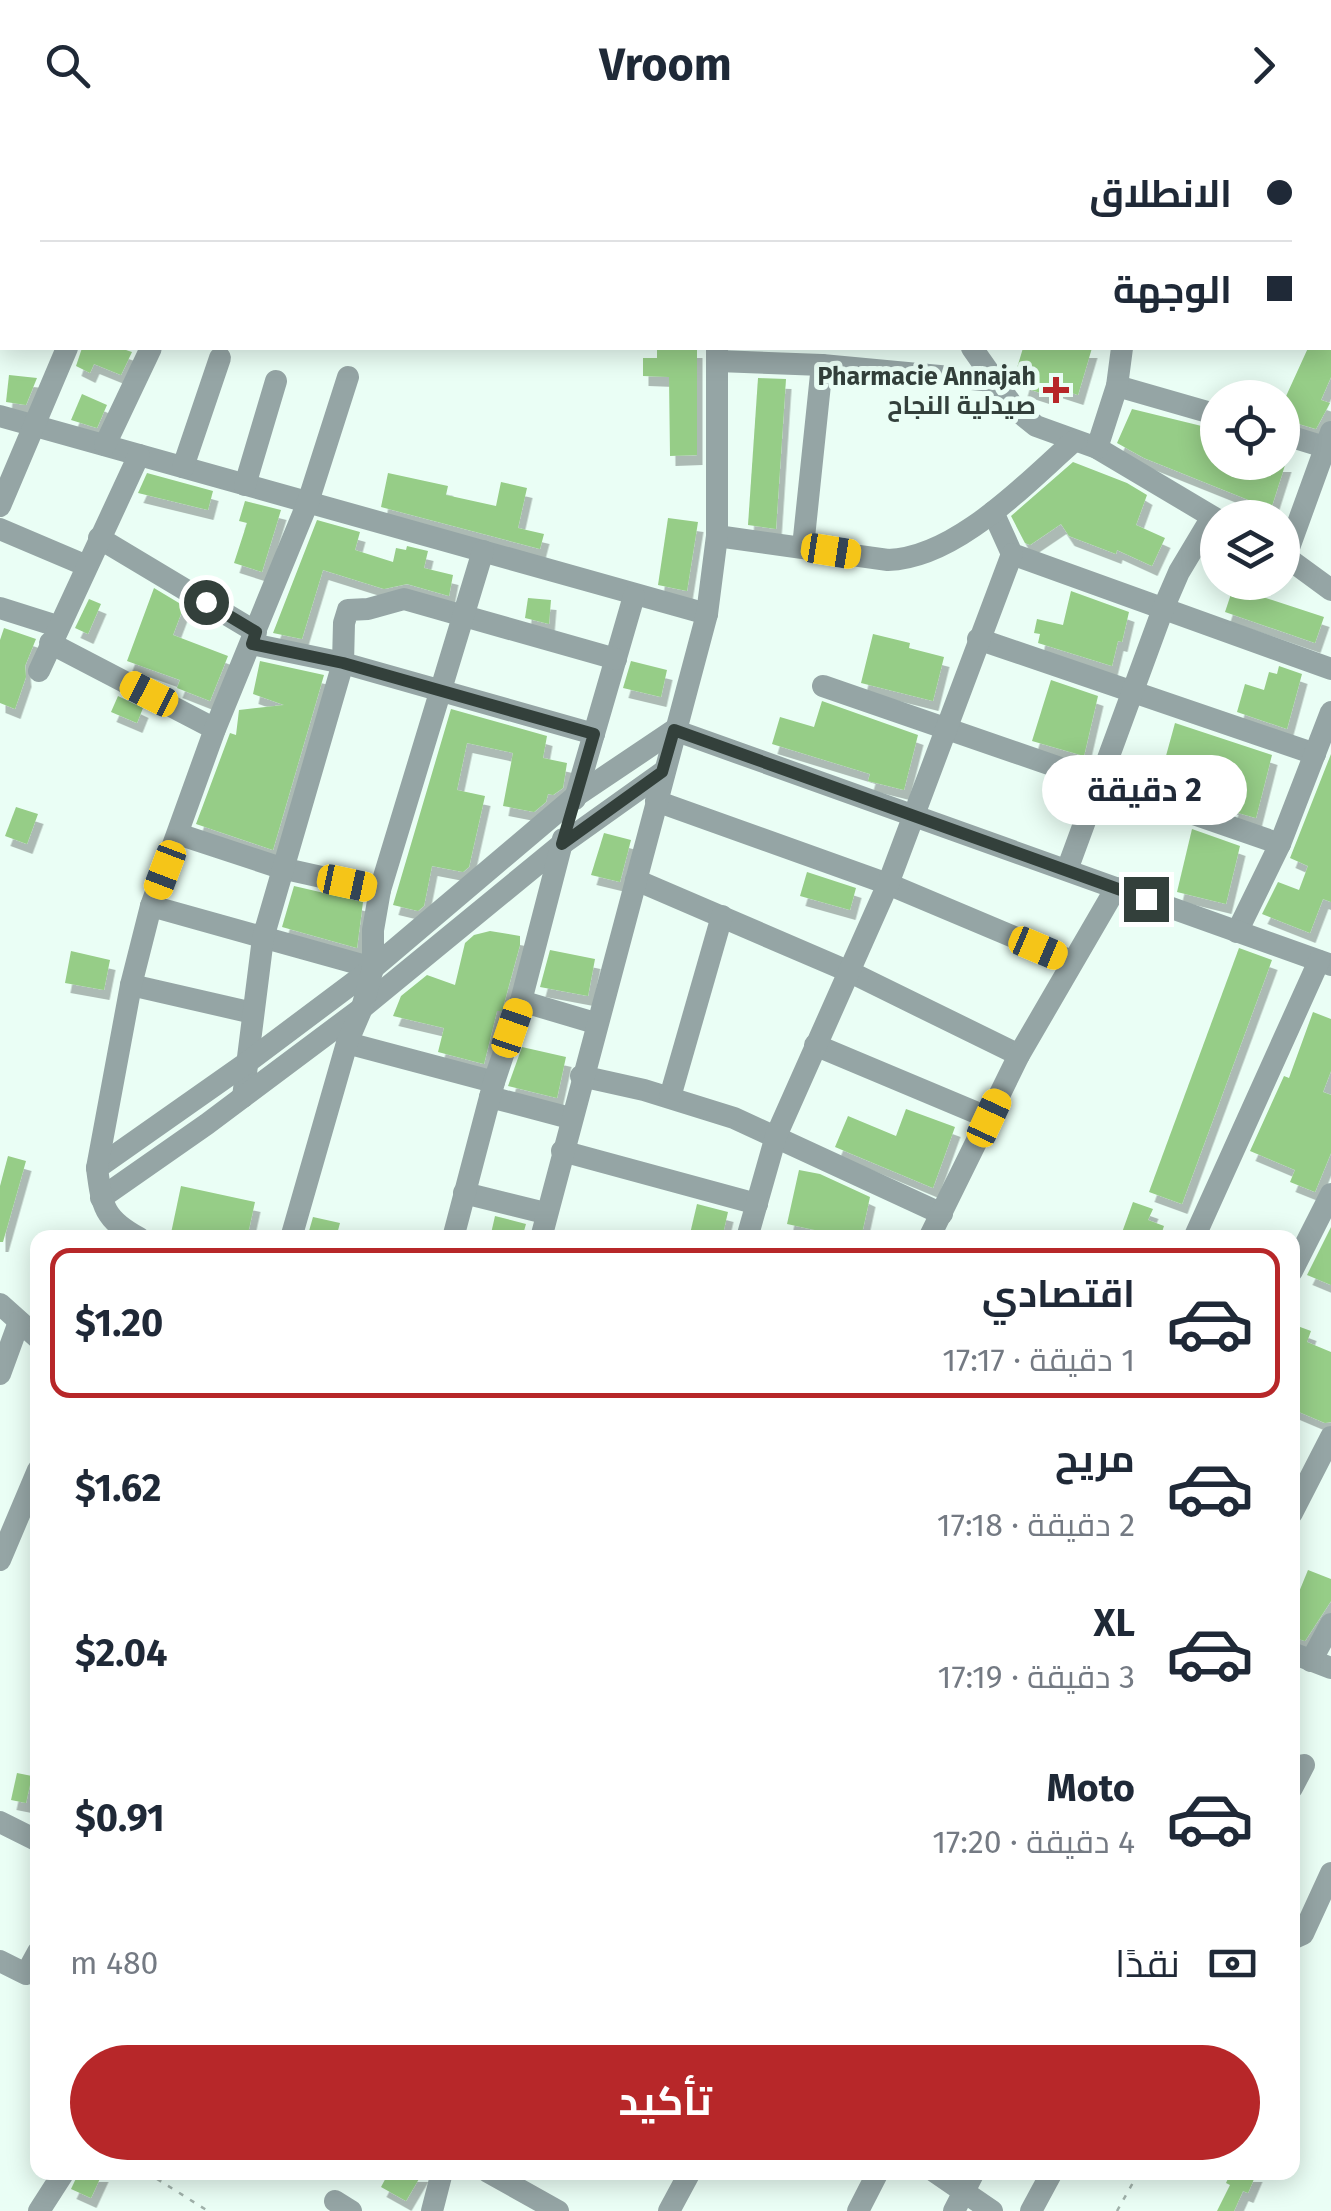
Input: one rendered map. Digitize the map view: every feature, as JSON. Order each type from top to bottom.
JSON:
[{"type":"street","points":[[0,506],[67,350]]},
{"type":"street","points":[[105,445],[150,350]]},
{"type":"street","points":[[973,350],[1015,409],[1036,426],[1086,445],[1200,510]]},
{"type":"street","points":[[718,536],[888,560],[926,554],[993,512],[1086,445],[1118,386],[1122,350]]},
{"type":"street","points":[[543,1230],[707,614],[718,536],[718,354],[993,381]]},
{"type":"street","points":[[182,467],[220,358]]},
{"type":"street","points":[[802,547],[822,365]]},
{"type":"street","points":[[124,1230],[114,1225],[101,1198],[97,1168],[130,985],[151,906],[214,729],[308,502],[348,377]]},
{"type":"street","points":[[245,485],[276,381]]},
{"type":"street","points":[[1118,386],[1200,410]]},
{"type":"street","points":[[0,416],[707,614]]},
{"type":"street","points":[[1300,437],[1329,442],[1300,515]]},
{"type":"street","points":[[39,671],[139,455]]},
{"type":"street","points":[[749,1230],[776,1136],[888,884],[1012,554],[993,512]]},
{"type":"street","points":[[0,529],[87,566]]},
{"type":"street","points":[[99,538],[254,638],[594,734]]},
{"type":"street","points":[[1066,870],[1163,608],[1179,572],[1200,541]]},
{"type":"street","points":[[293,1230],[373,968],[373,930],[380,890],[483,551]]},
{"type":"street","points":[[1012,554],[1331,669]]},
{"type":"street","points":[[1300,567],[1331,590]]},
{"type":"street","points":[[454,1230],[634,596]]},
{"type":"street","points":[[244,1097],[263,938],[343,663],[345,616],[353,608],[368,609],[404,599],[616,658]]},
{"type":"street","points":[[0,608],[54,635],[214,729]]},
{"type":"street","points":[[978,640],[1315,754]]},
{"type":"street","points":[[823,686],[1280,844]]},
{"type":"street","points":[[1237,932],[1280,844],[1331,712]]},
{"type":"street","points":[[97,1168],[373,968],[576,796],[674,730]]},
{"type":"street","points":[[674,730],[1325,963],[1198,1230]]},
{"type":"street","points":[[101,1198],[362,1008],[562,844],[662,772]]},
{"type":"street","points":[[656,800],[888,884],[1071,962]]},
{"type":"street","points":[[178,834],[282,868],[380,890]]},
{"type":"street","points":[[636,880],[850,972],[1019,1055]]},
{"type":"street","points":[[933,1230],[1019,1055],[1116,888]]},
{"type":"street","points":[[151,906],[373,968]]},
{"type":"street","points":[[670,1098],[722,916]]},
{"type":"street","points":[[130,985],[253,1013]]},
{"type":"street","points":[[521,1002],[595,1023]]},
{"type":"street","points":[[347,1044],[570,1118]]},
{"type":"street","points":[[816,1046],[989,1118]]},
{"type":"street","points":[[581,1076],[670,1098],[776,1136],[942,1214]]},
{"type":"street","points":[[562,1152],[757,1204]]},
{"type":"street","points":[[464,1193],[546,1214]]},
{"type":"street","points":[[1300,1254],[1331,1194]]},
{"type":"street","points":[[0,1304],[30,1331]]},
{"type":"street","points":[[0,1374],[20,1322]]},
{"type":"street","points":[[1300,1497],[1331,1437]]},
{"type":"street","points":[[0,1560],[30,1489]]},
{"type":"street","points":[[1312,1661],[1331,1624]]},
{"type":"street","points":[[1300,1772],[1304,1764]]},
{"type":"street","points":[[0,1822],[30,1837]]},
{"type":"street","points":[[1300,1935],[1331,1873]]},
{"type":"street","points":[[0,1961],[26,1974],[30,1967]]},
{"type":"street","points":[[39,2211],[59,2180]]},
{"type":"street","points":[[432,2211],[440,2180]]},
{"type":"street","points":[[502,2180],[558,2211]]},
{"type":"street","points":[[670,2211],[686,2180]]},
{"type":"street","points":[[858,2211],[874,2180]]},
{"type":"street","points":[[1032,2211],[1048,2180]]},
{"type":"street","points":[[964,2192],[992,2211]]},
{"type":"path","points":[[159,2180],[208,2211]]},
{"type":"path","points":[[1116,2211],[1134,2180]]},
{"type":"building","points":[[81,350],[132,352],[121,375],[94,364],[90,373],[76,366]]},
{"type":"building","points":[[657,350],[697,350],[697,455],[670,456],[669,377],[643,376],[643,358],[657,358]]},
{"type":"building","points":[[1022,350],[1091,350],[1078,395],[1053,387],[1050,396],[1022,387],[1024,380],[1014,378]]},
{"type":"building","points":[[1307,350],[1331,350],[1331,377],[1321,400],[1330,403],[1316,429],[1300,424],[1300,380],[1293,380]]},
{"type":"building","points":[[9,375],[37,378],[26,405],[6,402]]},
{"type":"building","points":[[758,378],[786,379],[776,529],[748,525]]},
{"type":"building","points":[[82,394],[107,405],[97,428],[71,420]]},
{"type":"building","points":[[1132,409],[1200,426],[1200,480],[1280,480],[1274,500],[1249,500],[1144,458],[1117,443]]},
{"type":"building","points":[[1073,462],[1147,495],[1136,525],[1165,538],[1152,566],[1117,550],[1116,554],[1069,536],[1061,524],[1030,545],[1025,543],[1011,516]]},
{"type":"building","points":[[147,473],[213,491],[208,510],[138,493]]},
{"type":"building","points":[[388,473],[448,486],[446,495],[496,506],[501,482],[527,488],[518,528],[544,534],[540,549],[381,507]]},
{"type":"building","points":[[245,501],[281,510],[262,572],[234,563],[247,523],[239,521]]},
{"type":"building","points":[[668,518],[698,522],[687,591],[658,585]]},
{"type":"building","points":[[317,520],[360,532],[355,550],[393,562],[396,548],[406,550],[407,546],[428,551],[424,568],[453,575],[449,596],[407,584],[384,589],[323,570],[302,639],[273,633]]},
{"type":"building","points":[[154,588],[184,606],[173,635],[228,656],[210,701],[177,688],[180,680],[127,661]]},
{"type":"building","points":[[1071,591],[1129,612],[1112,666],[1038,643],[1040,634],[1034,633],[1037,619],[1063,625]]},
{"type":"building","points":[[528,598],[551,600],[549,624],[525,618]]},
{"type":"building","points":[[89,599],[101,604],[88,634],[75,628]]},
{"type":"building","points":[[1229,600],[1272,600],[1324,617],[1315,643],[1225,612]]},
{"type":"building","points":[[4,628],[36,639],[15,709],[0,703],[0,640]]},
{"type":"building","points":[[873,634],[944,657],[933,701],[861,683]]},
{"type":"building","points":[[260,661],[324,675],[273,850],[196,824],[230,733],[236,735],[239,710],[284,705],[253,694]]},
{"type":"building","points":[[631,661],[667,670],[661,697],[623,688]]},
{"type":"building","points":[[1279,666],[1302,674],[1287,729],[1237,712],[1245,684],[1264,690],[1269,672],[1277,674]]},
{"type":"building","points":[[1051,680],[1098,696],[1084,756],[1032,741]]},
{"type":"building","points":[[118,696],[143,708],[137,723],[111,712]]},
{"type":"building","points":[[822,701],[918,735],[904,790],[868,781],[870,774],[772,744],[780,717],[814,727]]},
{"type":"building","points":[[451,709],[547,736],[543,758],[567,763],[563,788],[548,794],[546,802],[534,812],[503,806],[513,753],[467,743],[457,790],[485,796],[469,867],[463,872],[432,866],[424,906],[418,911],[393,905]]},
{"type":"building","points":[[1175,723],[1272,755],[1256,818],[1231,811],[1233,805],[1158,785]]},
{"type":"building","points":[[1331,754],[1331,902],[1323,899],[1310,933],[1262,914],[1278,882],[1299,890],[1308,866],[1290,858]]},
{"type":"building","points":[[16,807],[38,814],[27,844],[5,836]]},
{"type":"building","points":[[1192,829],[1240,846],[1226,904],[1177,892]]},
{"type":"building","points":[[604,833],[631,840],[620,882],[591,875]]},
{"type":"building","points":[[807,872],[856,888],[850,910],[800,896]]},
{"type":"building","points":[[294,886],[363,902],[357,948],[282,927]]},
{"type":"building","points":[[490,931],[520,936],[520,945],[484,1064],[438,1052],[444,1028],[393,1016],[401,996],[427,975],[455,985],[465,943],[474,935]]},
{"type":"building","points":[[1239,948],[1272,960],[1182,1204],[1149,1192]]},
{"type":"building","points":[[550,950],[595,959],[588,996],[540,987]]},
{"type":"building","points":[[71,951],[110,960],[104,990],[65,983]]},
{"type":"building","points":[[1313,1012],[1331,1019],[1331,1071],[1323,1092],[1331,1095],[1331,1153],[1315,1192],[1290,1182],[1295,1170],[1250,1151],[1284,1076],[1289,1078]]},
{"type":"building","points":[[522,1047],[566,1057],[557,1098],[508,1086]]},
{"type":"building","points":[[906,1109],[955,1127],[933,1188],[835,1147],[848,1116],[896,1136]]},
{"type":"building","points":[[8,1156],[26,1161],[0,1242],[0,1186]]},
{"type":"building","points":[[799,1170],[820,1174],[870,1197],[863,1230],[815,1230],[787,1224]]},
{"type":"building","points":[[181,1186],[255,1202],[249,1230],[172,1230]]},
{"type":"building","points":[[1133,1202],[1153,1209],[1148,1220],[1164,1226],[1163,1230],[1123,1230]]},
{"type":"building","points":[[697,1204],[728,1212],[724,1230],[691,1230]]},
{"type":"building","points":[[495,1216],[526,1224],[524,1230],[492,1230]]},
{"type":"building","points":[[313,1217],[340,1223],[338,1230],[309,1230]]},
{"type":"building","points":[[1331,1227],[1331,1285],[1307,1275]]},
{"type":"building","points":[[1300,1327],[1311,1331],[1307,1342],[1331,1352],[1331,1422],[1300,1412]]},
{"type":"building","points":[[1308,1570],[1331,1579],[1331,1601],[1305,1641],[1300,1639],[1300,1590]]},
{"type":"building","points":[[17,1773],[30,1776],[26,1803],[11,1800]]},
{"type":"building","points":[[75,2180],[99,2180],[91,2198],[71,2189]]},
{"type":"building","points":[[385,2180],[418,2180],[406,2201],[381,2187]]},
{"type":"building","points":[[1254,2180],[1248,2193],[1243,2191],[1234,2211],[1217,2211],[1230,2185],[1226,2183]]},
{"type":"place","name":"Pharmacie Annajah صيدلية النجاح","points":[[1056,390]]},
{"type":"route","points":[[206,602],[256,632],[252,644],[343,663],[594,734],[562,844],[662,772],[674,730],[1146,899]]}]
